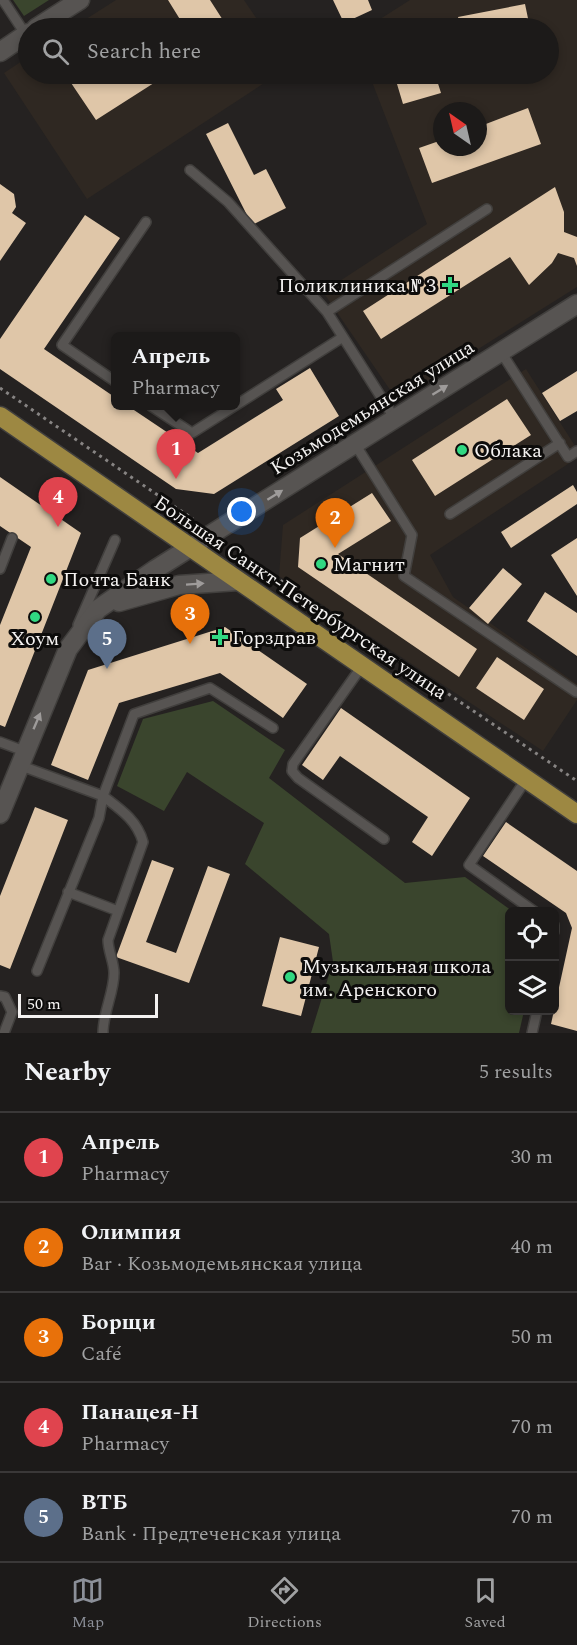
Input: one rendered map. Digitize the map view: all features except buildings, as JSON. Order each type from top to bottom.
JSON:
[{"type":"main road","name":"Большая Санкт-Петербургская улица","points":[[0,416],[577,814]]},
{"type":"street","points":[[52,18],[80,0]]},
{"type":"street","points":[[0,52],[18,40]]},
{"type":"street","name":"Козьмодемьянская улица","points":[[98,609],[577,303]]},
{"type":"street","points":[[0,814],[68,649],[98,609],[179,585],[238,581]]},
{"type":"lane","points":[[3,0],[18,18]]},
{"type":"lane","points":[[190,170],[228,202],[327,312],[395,419]]},
{"type":"lane","points":[[327,312],[487,209]]},
{"type":"lane","points":[[111,379],[62,345],[146,222]]},
{"type":"lane","points":[[240,402],[343,337]]},
{"type":"lane","points":[[501,352],[568,457],[577,451]]},
{"type":"lane","points":[[158,410],[192,433],[228,410]]},
{"type":"lane","points":[[450,514],[560,443]]},
{"type":"lane","points":[[355,444],[412,535],[404,576],[576,692]]},
{"type":"lane","points":[[0,569],[12,538]]},
{"type":"lane","points":[[68,649],[115,540]]},
{"type":"lane","points":[[362,666],[293,764],[292,771],[298,778],[384,839]]},
{"type":"lane","points":[[38,971],[99,818],[103,796],[134,714],[210,688],[273,728]]},
{"type":"lane","points":[[0,742],[22,758],[103,796],[131,818],[140,831],[143,842],[108,940],[114,970],[113,985],[103,1018],[103,1033]]},
{"type":"lane","points":[[527,778],[469,865],[528,907]]},
{"type":"lane","points":[[68,892],[118,911]]},
{"type":"lane","points":[[0,996],[5,998],[12,1012],[4,1033]]},
{"type":"lane","points":[[532,1033],[536,1015]]},
{"type":"path","points":[[0,388],[193,519]]},
{"type":"path","points":[[267,572],[577,781]]},
{"type":"shaded area","points":[[116,0],[244,0],[256,18],[88,18]]},
{"type":"shaded area","points":[[410,0],[577,0],[577,287],[397,400],[323,292],[427,224],[373,84],[559,84],[559,18],[382,18]]},
{"type":"shaded area","points":[[18,64],[18,84],[263,84],[87,199],[4,73]]},
{"type":"shaded area","points":[[526,369],[577,449],[577,458],[430,555],[453,597],[577,684],[577,700],[543,751],[279,576],[283,525]]},
{"type":"green space","points":[[13,0],[49,0],[24,16]]},
{"type":"green space","points":[[213,701],[285,750],[269,778],[405,883],[465,877],[506,907],[505,1015],[523,1015],[519,1033],[311,1033],[333,962],[329,934],[245,864],[264,823],[187,772],[164,811],[117,786],[143,719]]},
{"type":"place","name":"Поликлиника № 3","points":[[450,285]]},
{"type":"place","name":"Облака","points":[[462,450]]},
{"type":"place","name":"Апрель","points":[[176,479]]},
{"type":"place","name":"Панацея-Н","points":[[58,527]]},
{"type":"place","name":"Олимпия","points":[[335,548]]},
{"type":"place","name":"Магнит","points":[[321,564]]},
{"type":"place","name":"Почта Банк","points":[[51,579]]},
{"type":"place","name":"Хоум","points":[[35,617]]},
{"type":"place","name":"Горздрав","points":[[220,637]]},
{"type":"place","name":"Борщи","points":[[190,644]]},
{"type":"place","name":"ВТБ","points":[[107,669]]},
{"type":"place","name":"Музыкальная школа им. Аренского","points":[[290,977]]}]
